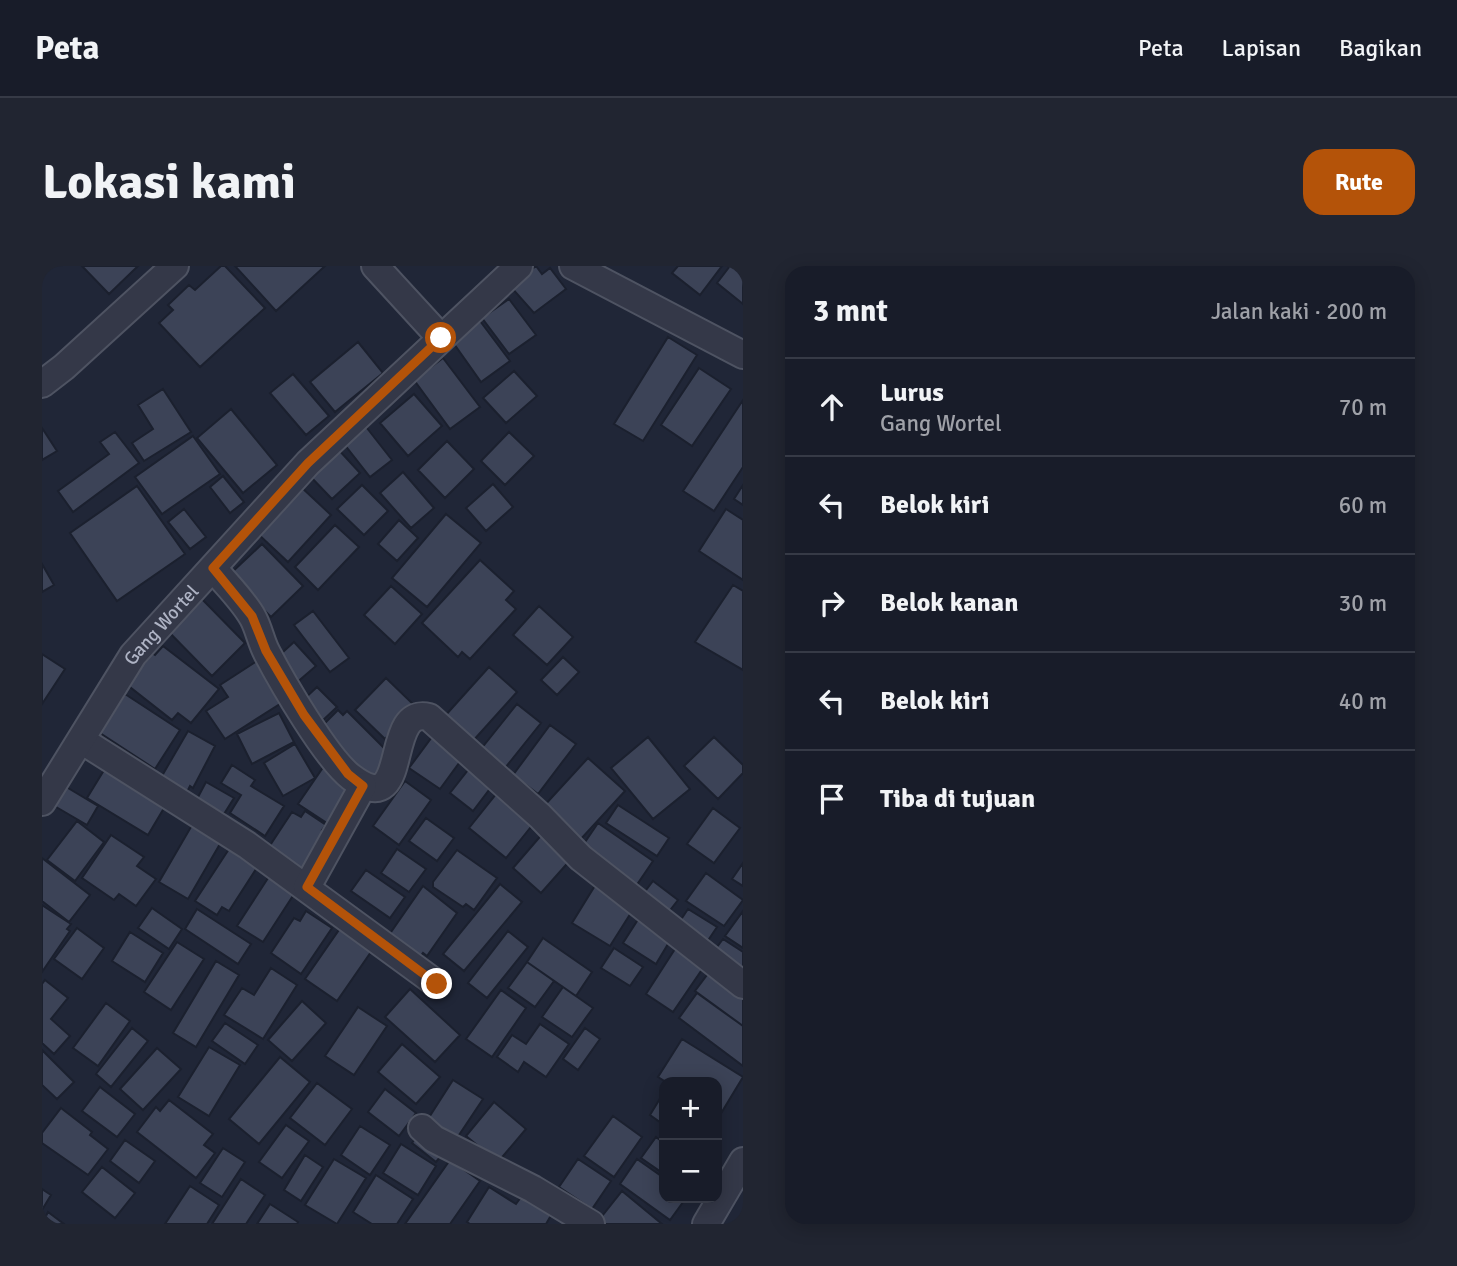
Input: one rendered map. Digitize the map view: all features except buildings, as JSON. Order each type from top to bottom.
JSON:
[{"type":"street","points":[[42,384],[64,368],[175,266]]},
{"type":"street","points":[[375,266],[441,338]]},
{"type":"street","name":"Gang Wortel","points":[[42,802],[133,655],[308,463],[519,266]]},
{"type":"street","points":[[573,266],[743,355]]},
{"type":"street","points":[[213,568],[252,616],[266,651],[304,715],[348,774],[363,786],[380,789],[387,782],[406,726],[413,718],[429,717],[540,816],[581,858],[743,985]]},
{"type":"street","points":[[81,740],[307,887],[437,984]]},
{"type":"street","points":[[307,887],[363,786]]},
{"type":"street","points":[[422,1128],[434,1139],[533,1189],[591,1224]]},
{"type":"street","points":[[706,1224],[740,1172]]},
{"type":"route","points":[[437,984],[307,887],[363,786],[348,774],[304,715],[266,651],[252,616],[213,568],[308,463],[441,338]]}]
